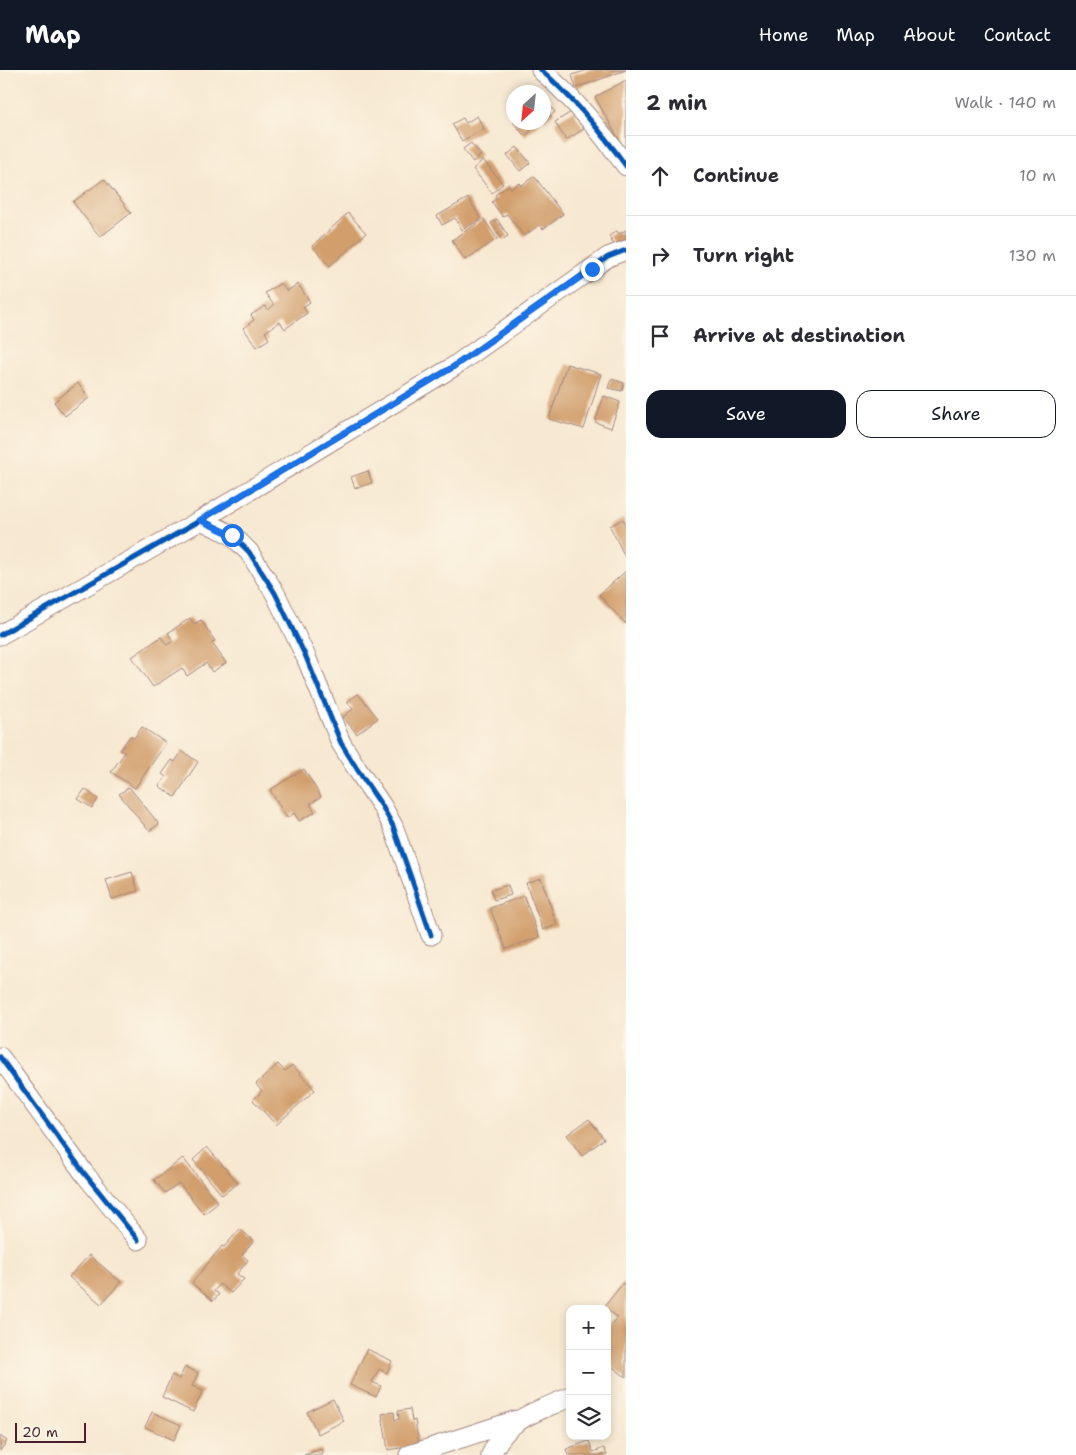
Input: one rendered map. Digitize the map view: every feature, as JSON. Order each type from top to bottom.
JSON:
[{"type":"street","points":[[541,70],[567,93],[611,145],[626,166]]},
{"type":"street","points":[[0,635],[200,520],[453,367],[608,257],[626,250]]},
{"type":"street","points":[[200,520],[232,535],[249,552],[275,593],[306,657],[347,754],[393,826],[431,935]]},
{"type":"street","points":[[0,1057],[84,1173],[138,1240]]},
{"type":"street","points":[[409,1455],[517,1420],[566,1399]]},
{"type":"street","points":[[491,1455],[501,1435],[517,1420]]},
{"type":"building","points":[[588,70],[626,70],[576,88],[572,75]]},
{"type":"building","points":[[626,80],[626,152],[595,97]]},
{"type":"building","points":[[551,107],[555,112],[551,115]]},
{"type":"building","points":[[573,111],[584,129],[566,140],[555,122]]},
{"type":"building","points":[[477,116],[484,129],[462,141],[452,124],[463,118],[466,123]]},
{"type":"building","points":[[520,130],[532,130],[525,136]]},
{"type":"building","points":[[471,143],[481,155],[473,162],[463,149]]},
{"type":"building","points":[[517,147],[530,163],[520,171],[507,155]]},
{"type":"building","points":[[483,160],[503,184],[492,193],[473,169]]},
{"type":"building","points":[[534,176],[563,214],[543,229],[539,225],[524,236],[507,214],[503,217],[492,202],[497,198],[495,195],[509,185],[511,188],[519,183],[521,186]]},
{"type":"building","points":[[104,179],[131,213],[100,237],[73,202]]},
{"type":"building","points":[[468,198],[481,219],[462,230],[455,218],[442,225],[437,216]]},
{"type":"building","points":[[348,213],[366,233],[330,266],[312,246]]},
{"type":"building","points":[[484,219],[497,239],[465,260],[452,240]]},
{"type":"building","points":[[497,219],[508,236],[502,240],[491,223]]},
{"type":"building","points":[[626,230],[626,245],[617,250],[609,236],[617,231],[619,234]]},
{"type":"building","points":[[281,283],[287,291],[298,284],[310,302],[303,307],[307,313],[285,329],[280,322],[265,332],[269,339],[257,347],[243,328],[254,320],[251,315],[265,306],[268,310],[274,305],[265,293]]},
{"type":"building","points":[[567,364],[601,374],[584,429],[549,419]]},
{"type":"building","points":[[611,379],[624,383],[622,391],[608,388]]},
{"type":"building","points":[[78,383],[89,398],[65,416],[54,402]]},
{"type":"building","points":[[604,396],[620,402],[611,428],[595,422]]},
{"type":"building","points":[[368,471],[372,483],[355,488],[351,477]]},
{"type":"building","points":[[623,519],[626,525],[626,559],[610,526]]},
{"type":"building","points":[[626,571],[626,624],[599,595]]},
{"type":"building","points":[[190,618],[194,624],[201,620],[215,641],[212,643],[226,663],[212,672],[206,663],[187,676],[182,668],[153,687],[132,657],[161,637],[167,645],[173,641],[168,633]]},
{"type":"building","points":[[358,694],[378,718],[357,734],[343,717],[353,709],[347,702]]},
{"type":"building","points":[[142,727],[166,743],[135,788],[111,772],[125,752],[120,750],[130,736],[134,738]]},
{"type":"building","points":[[182,751],[198,762],[175,797],[159,786],[166,777],[162,774],[172,760],[175,762]]},
{"type":"building","points":[[304,769],[321,797],[310,804],[315,812],[299,821],[294,813],[287,818],[270,790]]},
{"type":"building","points":[[129,787],[159,824],[149,831],[119,794]]},
{"type":"building","points":[[85,789],[98,799],[92,808],[78,799]]},
{"type":"building","points":[[132,872],[138,891],[112,899],[106,880]]},
{"type":"building","points":[[541,878],[557,925],[543,930],[526,883]]},
{"type":"building","points":[[508,885],[511,895],[494,900],[491,890]]},
{"type":"building","points":[[524,896],[539,937],[506,949],[490,908]]},
{"type":"building","points":[[278,1064],[285,1071],[292,1065],[315,1090],[276,1125],[253,1100],[262,1091],[256,1084]]},
{"type":"building","points":[[589,1119],[604,1139],[582,1156],[567,1135]]},
{"type":"building","points":[[207,1147],[238,1183],[222,1195],[193,1160]]},
{"type":"building","points":[[183,1158],[218,1203],[204,1214],[179,1183],[165,1193],[154,1180]]},
{"type":"building","points":[[240,1229],[254,1241],[242,1255],[248,1260],[237,1274],[244,1279],[231,1293],[220,1284],[214,1291],[219,1294],[213,1301],[192,1283],[222,1246],[224,1247]]},
{"type":"building","points":[[89,1255],[121,1282],[101,1304],[69,1277]]},
{"type":"building","points":[[623,1283],[626,1285],[626,1377],[611,1366],[611,1324],[617,1317],[611,1312],[611,1305],[606,1305]]},
{"type":"building","points":[[367,1349],[392,1361],[387,1373],[379,1369],[372,1382],[381,1386],[376,1397],[350,1385]]},
{"type":"building","points":[[185,1367],[198,1373],[192,1386],[203,1391],[193,1412],[162,1397],[172,1375],[179,1379]]},
{"type":"building","points":[[333,1399],[344,1421],[318,1434],[307,1412]]},
{"type":"building","points":[[410,1409],[412,1421],[415,1420],[419,1445],[388,1450],[382,1414],[394,1412],[395,1420],[399,1419],[398,1411]]},
{"type":"building","points":[[152,1412],[181,1425],[174,1440],[145,1427]]},
{"type":"building","points":[[0,1436],[7,1441],[0,1451]]},
{"type":"building","points":[[589,1441],[593,1452],[604,1448],[607,1455],[568,1455],[566,1449]]},
{"type":"building","points":[[321,1449],[323,1455],[304,1455]]},
{"type":"cycle path","points":[[541,70],[586,115],[626,166]]},
{"type":"cycle path","points":[[0,635],[201,520],[453,367],[608,257],[626,250]]},
{"type":"cycle path","points":[[201,520],[232,535],[249,552],[275,593],[306,657],[341,743],[393,826],[431,935]]},
{"type":"cycle path","points":[[0,1057],[84,1173],[138,1240]]},
{"type":"route","points":[[232,535],[200,520],[453,367],[592,269]]}]
